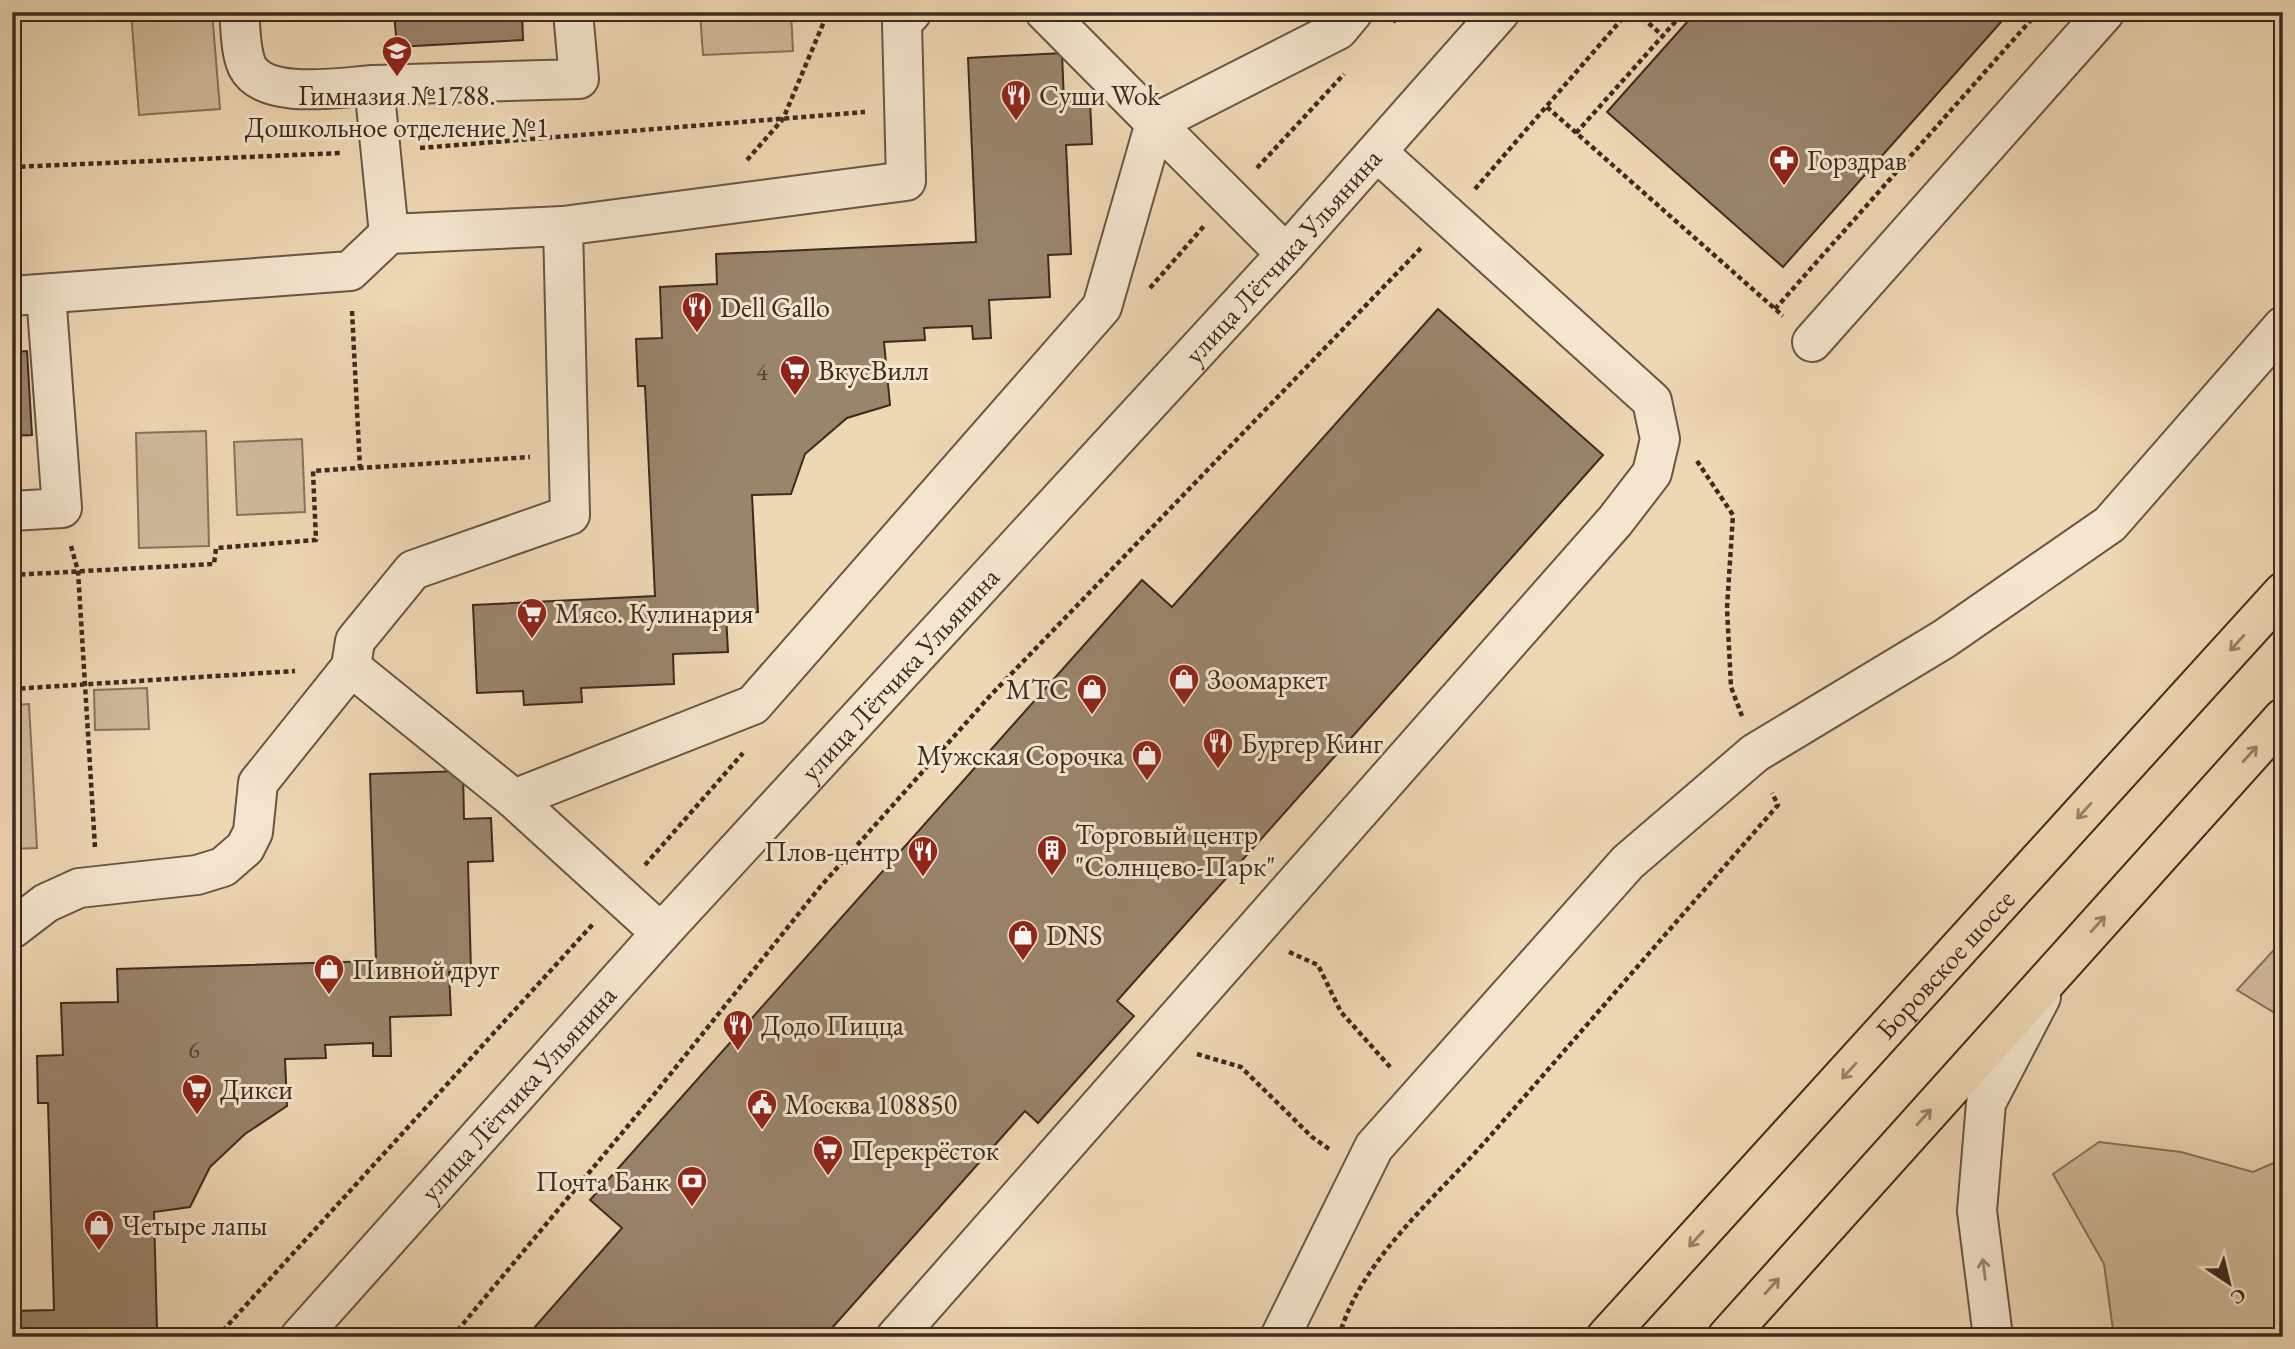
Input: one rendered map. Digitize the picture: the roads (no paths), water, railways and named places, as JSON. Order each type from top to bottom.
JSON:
[{"type":"main road","name":"Боровское шоссе","points":[[1606,1337],[2283,592]]},
{"type":"main road","points":[[1727,1337],[2283,718]]},
{"type":"street","points":[[239,12],[247,67],[258,80],[278,89],[579,79],[573,12]]},
{"type":"street","points":[[12,512],[62,508],[25,295],[350,271],[389,234],[563,226],[906,181],[902,23],[912,12]]},
{"type":"street","points":[[1045,12],[1286,254]]},
{"type":"street","points":[[514,799],[753,705],[1102,307],[1155,123],[1338,30],[1353,12]]},
{"type":"street","name":"улица Лётчика Ульянина","points":[[300,1337],[661,933],[1286,254],[1500,12]]},
{"type":"street","points":[[1812,342],[2105,12]]},
{"type":"street","points":[[374,85],[389,234]]},
{"type":"street","points":[[896,1337],[1615,521],[1652,473],[1660,439],[1652,401],[1377,152]]},
{"type":"street","points":[[12,929],[46,903],[79,888],[197,875],[223,867],[245,848],[253,832],[258,783],[351,667],[355,641],[413,570],[570,515],[563,226]]},
{"type":"street","points":[[1280,1337],[1374,1147],[1628,862],[1755,753],[1944,639],[2110,524],[2283,326]]},
{"type":"street","points":[[351,667],[514,799],[661,933]]},
{"type":"street","points":[[1993,1337],[1977,1211],[1986,1102],[2052,974]]},
{"type":"place","name":"Гимназия №1788. Дошкольное отделение №1","points":[[397,78]]},
{"type":"place","name":"Суши Wok","points":[[1016,122]]},
{"type":"place","name":"Горздрав","points":[[1784,187]]},
{"type":"place","name":"Dell Gallo","points":[[697,334]]},
{"type":"place","name":"ВкусВилл","points":[[795,397]]},
{"type":"place","name":"Мясо. Кулинария","points":[[532,640]]},
{"type":"place","name":"Зоомаркет","points":[[1184,706]]},
{"type":"place","name":"МТС","points":[[1092,716]]},
{"type":"place","name":"Бургер Кинг","points":[[1218,770]]},
{"type":"place","name":"Мужская Сорочка","points":[[1147,782]]},
{"type":"place","name":"Торговый центр \"Солнцево-Парк\"","points":[[1052,877]]},
{"type":"place","name":"Плов-центр","points":[[923,878]]},
{"type":"place","name":"DNS","points":[[1023,962]]},
{"type":"place","name":"Пивной друг","points":[[329,996]]},
{"type":"place","name":"Додо Пицца","points":[[738,1052]]},
{"type":"place","name":"Дикси","points":[[197,1116]]},
{"type":"place","name":"Москва 108850","points":[[762,1131]]},
{"type":"place","name":"Перекрёсток","points":[[828,1177]]},
{"type":"place","name":"Почта Банк","points":[[692,1208]]},
{"type":"place","name":"Четыре лапы","points":[[99,1252]]}]
